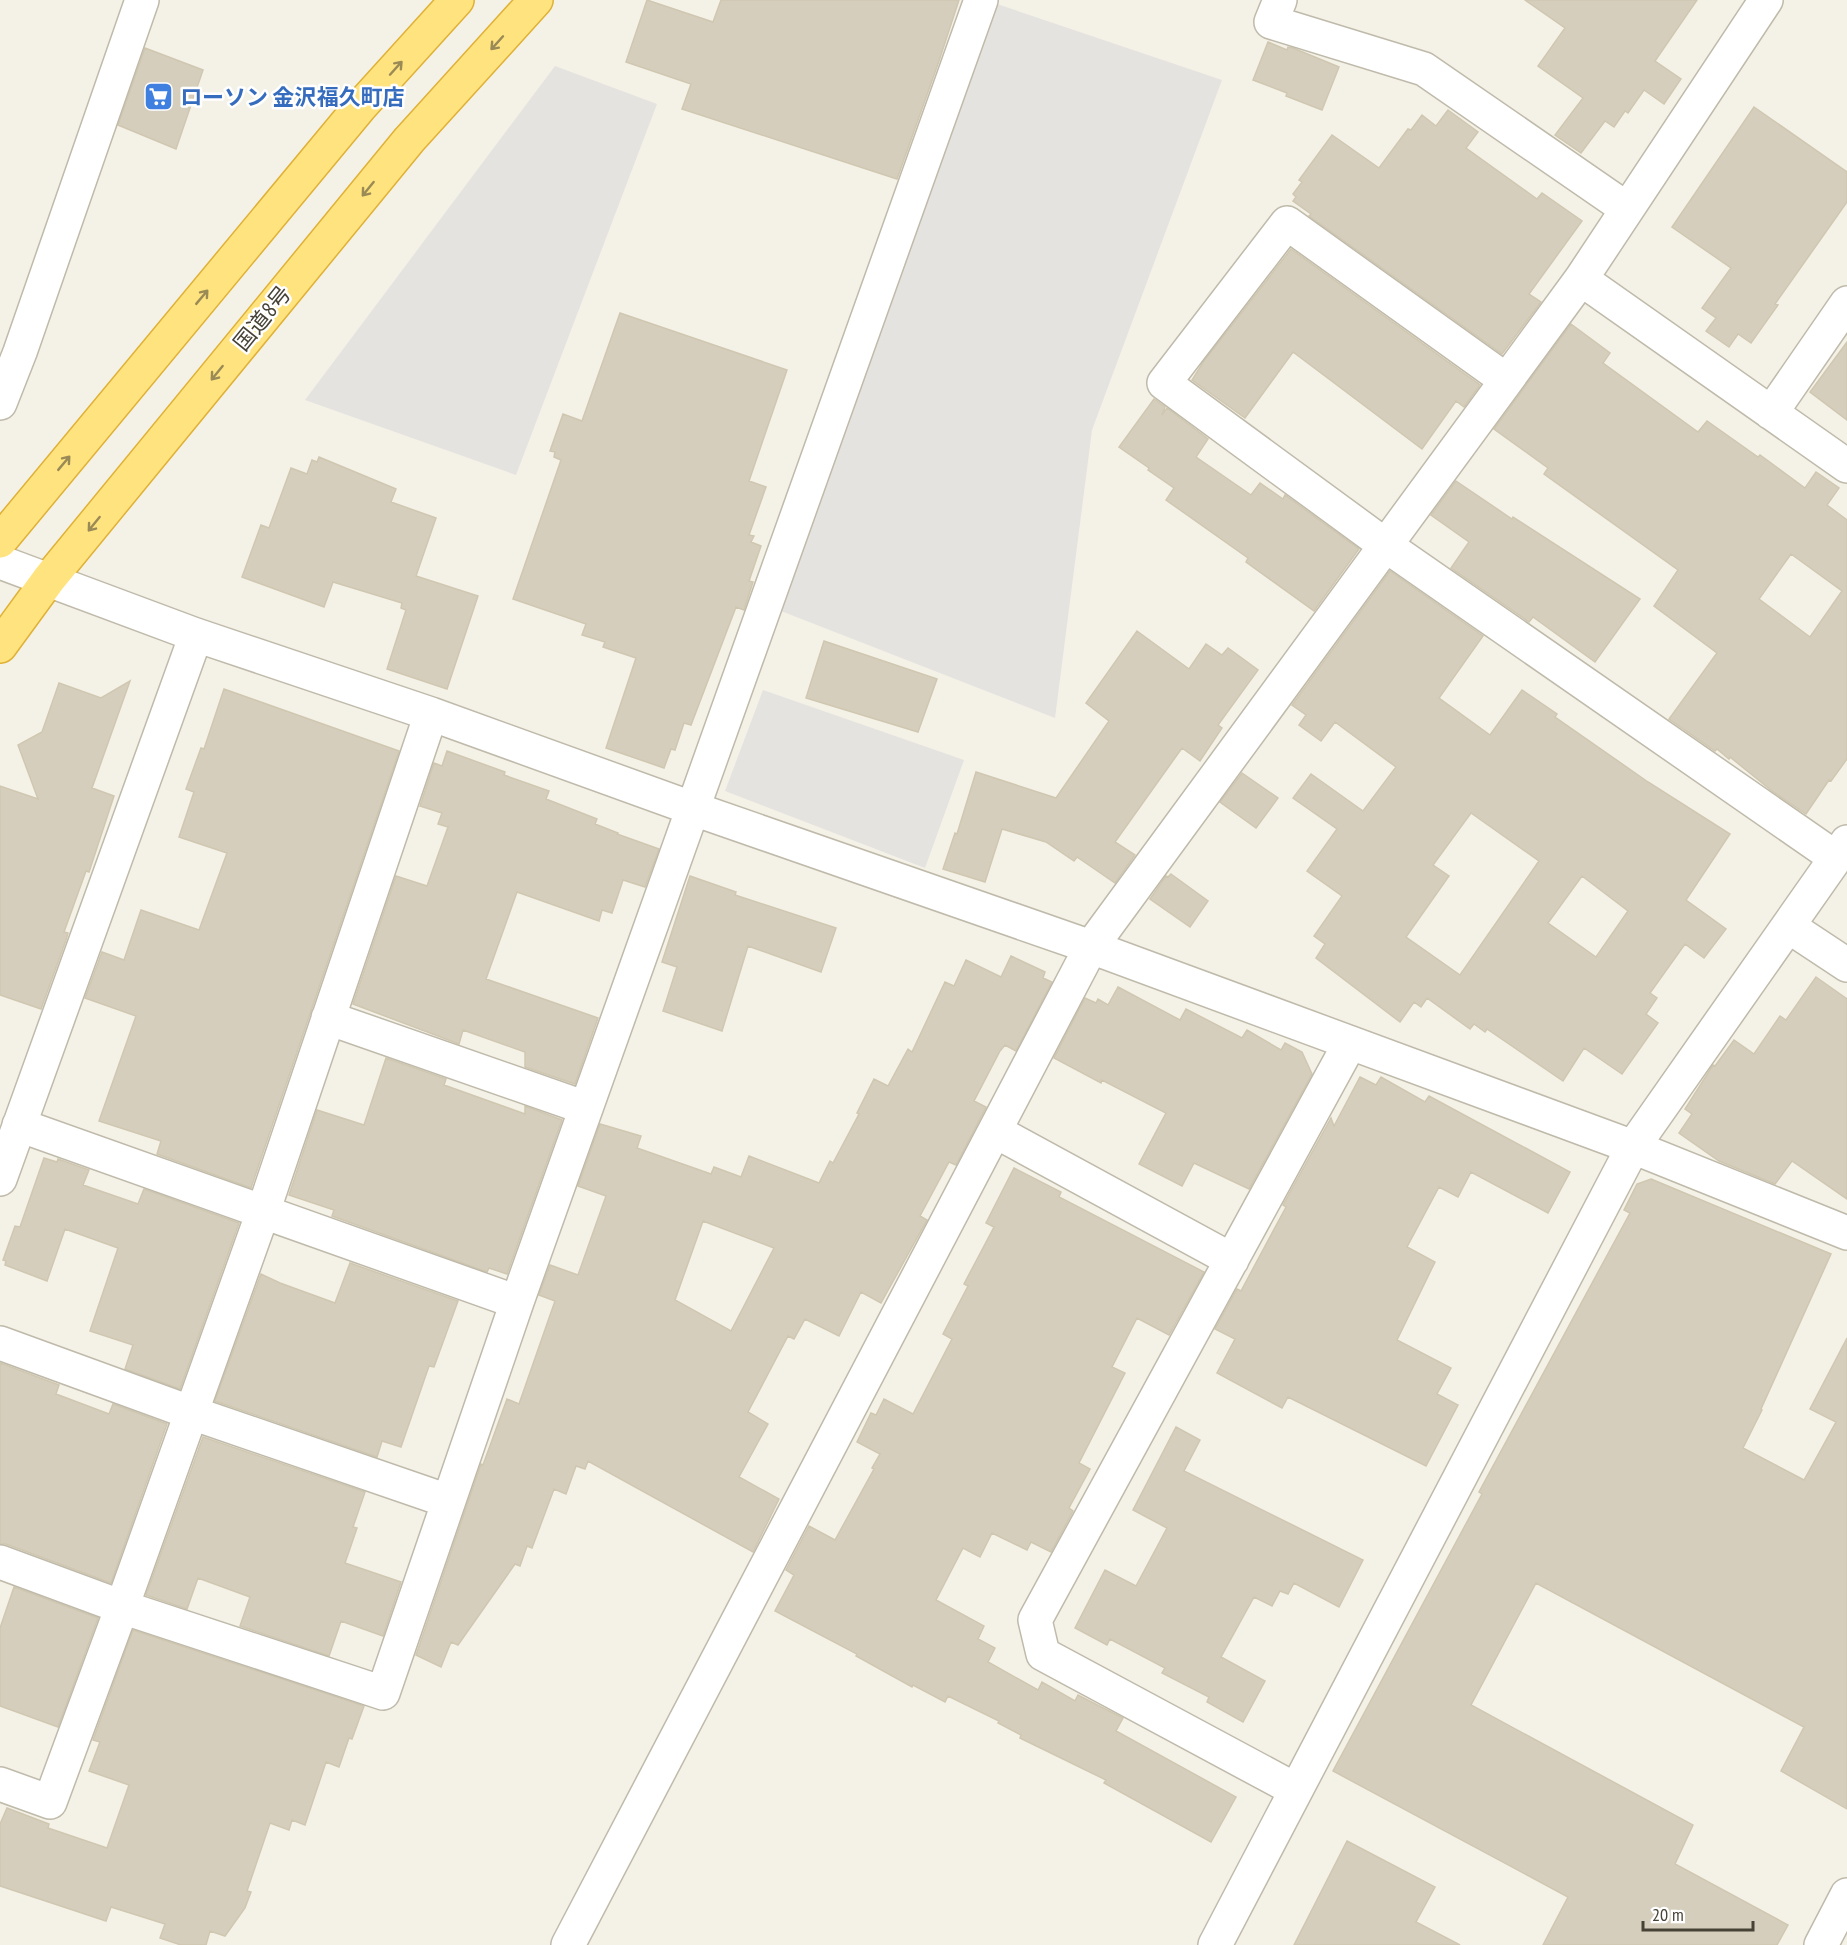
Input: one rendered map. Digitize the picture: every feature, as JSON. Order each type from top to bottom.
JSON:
[{"type":"highway","points":[[0,540],[360,107],[457,0]]},
{"type":"highway","name":"国道8号","points":[[0,646],[49,579],[409,140],[536,0]]},
{"type":"street","points":[[0,403],[20,352],[142,0]]},
{"type":"street","points":[[0,1563],[122,1607],[383,1693],[517,1302],[981,0]]},
{"type":"street","points":[[1280,0],[1271,22],[1424,69],[1628,209]]},
{"type":"street","points":[[568,1945],[1091,947],[1581,279],[1766,0]]},
{"type":"street","points":[[1215,1945],[1633,1147],[1841,850],[1385,545],[1164,383],[1287,223],[1506,380]]},
{"type":"street","points":[[1581,279],[1847,466]]},
{"type":"street","points":[[1771,413],[1847,303]]},
{"type":"street","points":[[0,562],[196,635],[431,714],[694,809],[1091,947],[1633,1147],[1847,1233]]},
{"type":"street","points":[[0,1179],[196,635]]},
{"type":"street","points":[[0,1784],[50,1802],[263,1212],[431,714]]},
{"type":"street","points":[[1788,926],[1847,965]]},
{"type":"street","points":[[328,1018],[586,1108]]},
{"type":"street","points":[[1296,1790],[1043,1654],[1035,1620],[1350,1043]]},
{"type":"street","points":[[19,1125],[517,1302]]},
{"type":"street","points":[[995,1131],[1232,1260]]},
{"type":"street","points":[[0,1343],[192,1413],[448,1501]]},
{"type":"street","points":[[1821,1945],[1847,1895]]},
{"type":"shaded area","points":[[994,3],[1222,80],[1092,430],[1055,718],[781,611]]},
{"type":"shaded area","points":[[555,66],[657,104],[516,475],[305,400]]},
{"type":"shaded area","points":[[763,690],[964,760],[925,868],[725,791]]},
{"type":"building","points":[[647,0],[713,22],[721,0],[959,0],[897,179],[682,109],[691,84],[626,62]]},
{"type":"building","points":[[1525,0],[1697,0],[1655,61],[1681,79],[1664,104],[1644,90],[1628,113],[1625,111],[1614,127],[1605,121],[1581,153],[1555,135],[1583,98],[1538,66],[1565,28]]},
{"type":"building","points":[[1268,42],[1287,50],[1288,47],[1293,48],[1339,67],[1322,110],[1253,80]]},
{"type":"building","name":"ローソン 金沢福久町店","points":[[145,48],[203,70],[176,149],[118,125]]},
{"type":"building","points":[[1754,107],[1847,172],[1847,202],[1775,304],[1778,305],[1751,343],[1738,334],[1729,347],[1706,331],[1716,318],[1702,308],[1731,268],[1672,227]]},
{"type":"building","points":[[1448,110],[1478,132],[1466,148],[1537,199],[1542,193],[1582,221],[1529,294],[1541,302],[1502,354],[1309,216],[1311,214],[1293,201],[1296,197],[1293,194],[1302,182],[1299,180],[1332,135],[1379,168],[1408,129],[1411,130],[1422,115],[1436,126]]},
{"type":"building","points":[[1291,249],[1480,385],[1464,407],[1456,401],[1422,449],[1293,352],[1245,418],[1192,380],[1204,361]]},
{"type":"building","points":[[620,313],[787,370],[749,481],[766,487],[749,535],[754,536],[751,542],[761,546],[749,581],[753,582],[744,610],[736,607],[691,725],[684,723],[675,750],[671,749],[664,768],[606,748],[636,658],[603,647],[605,642],[582,635],[586,624],[513,599],[561,460],[554,457],[555,452],[550,451],[563,414],[582,421]]},
{"type":"building","points":[[1571,324],[1610,353],[1603,363],[1698,432],[1707,421],[1758,457],[1760,455],[1805,488],[1816,472],[1839,488],[1827,505],[1847,520],[1847,759],[1831,781],[1829,780],[1806,814],[1772,791],[1730,757],[1729,759],[1717,749],[1715,751],[1669,719],[1717,653],[1654,606],[1678,570],[1544,474],[1548,468],[1494,429]],"holes":[[[1791,554],[1842,591],[1810,637],[1759,599]]]},
{"type":"building","points":[[1847,342],[1847,420],[1810,392]]},
{"type":"building","points":[[1154,399],[1165,407],[1162,415],[1167,408],[1208,439],[1196,457],[1251,495],[1260,483],[1283,499],[1285,495],[1359,549],[1314,611],[1246,562],[1248,558],[1166,500],[1174,488],[1119,447]]},
{"type":"building","points":[[319,457],[396,489],[391,502],[436,518],[416,576],[478,596],[447,689],[387,669],[406,610],[401,608],[402,603],[333,582],[324,607],[242,577],[261,525],[269,528],[291,468],[307,474],[312,460],[317,462]]},
{"type":"building","points":[[1456,481],[1640,599],[1595,662],[1533,617],[1529,622],[1451,568],[1469,542],[1431,515]]},
{"type":"building","points":[[1390,571],[1483,636],[1439,698],[1490,735],[1522,690],[1557,714],[1555,717],[1648,782],[1730,834],[1686,900],[1726,929],[1704,958],[1685,944],[1650,993],[1657,998],[1646,1014],[1658,1023],[1622,1074],[1584,1048],[1563,1081],[1487,1029],[1485,1032],[1474,1024],[1470,1029],[1427,998],[1421,1007],[1414,1002],[1400,1022],[1316,958],[1325,944],[1314,936],[1342,896],[1307,871],[1337,829],[1293,798],[1311,774],[1363,811],[1396,767],[1335,722],[1321,741],[1299,725],[1306,715],[1292,705]],"holes":[[[1471,813],[1539,861],[1460,975],[1406,937],[1449,876],[1433,865]],[[1582,876],[1628,911],[1596,957],[1548,923]]]},
{"type":"building","points":[[1137,631],[1189,669],[1206,644],[1222,655],[1228,648],[1258,670],[1218,725],[1222,728],[1200,761],[1182,748],[1115,842],[1135,855],[1115,883],[1077,857],[1074,861],[1046,842],[1002,829],[985,882],[943,869],[955,833],[957,834],[976,772],[1056,798],[1109,721],[1086,703]]},
{"type":"building","points":[[824,641],[937,679],[918,732],[806,698]]},
{"type":"building","points":[[130,681],[92,788],[114,796],[89,872],[86,871],[64,932],[68,933],[66,940],[41,1009],[0,995],[0,786],[38,799],[18,745],[42,732],[59,683],[101,698]]},
{"type":"building","points":[[224,689],[399,751],[251,1188],[157,1154],[161,1141],[99,1121],[136,1016],[85,998],[102,952],[124,960],[141,910],[199,930],[227,853],[179,837],[194,792],[186,789],[201,748],[204,749]]},
{"type":"building","points":[[447,751],[549,791],[546,799],[597,819],[595,824],[617,834],[659,849],[645,887],[623,880],[612,913],[602,910],[599,921],[517,892],[486,979],[598,1018],[575,1084],[525,1067],[525,1052],[463,1030],[459,1044],[353,1004],[396,876],[427,886],[448,827],[438,824],[442,813],[420,806],[434,763],[442,766]]},
{"type":"building","points":[[1242,773],[1278,798],[1256,828],[1220,802]]},
{"type":"building","points":[[1171,874],[1208,901],[1190,927],[1150,899],[1166,876]]},
{"type":"building","points":[[690,876],[736,892],[735,895],[836,928],[821,972],[748,946],[722,1031],[663,1011],[677,967],[662,962]]},
{"type":"building","points":[[1011,956],[1045,972],[1043,978],[1052,982],[1016,1051],[1005,1045],[1000,1051],[974,1101],[986,1107],[956,1165],[949,1162],[920,1216],[927,1220],[881,1303],[861,1292],[839,1336],[805,1319],[794,1339],[788,1336],[748,1412],[768,1424],[739,1477],[779,1499],[753,1552],[588,1461],[585,1469],[576,1466],[566,1494],[554,1489],[532,1548],[527,1546],[520,1566],[515,1564],[458,1645],[451,1642],[441,1667],[416,1655],[481,1464],[483,1465],[507,1399],[519,1404],[555,1301],[539,1295],[550,1265],[578,1275],[606,1196],[578,1186],[600,1124],[641,1136],[637,1148],[711,1174],[714,1167],[741,1177],[749,1156],[819,1183],[830,1161],[833,1163],[859,1114],[857,1113],[874,1079],[888,1086],[908,1049],[912,1052],[945,982],[954,986],[966,960],[1001,977]],"holes":[[[703,1221],[774,1248],[731,1331],[675,1300]]]},
{"type":"building","points":[[1816,977],[1847,999],[1847,1199],[1792,1161],[1775,1184],[1719,1161],[1679,1133],[1692,1114],[1685,1109],[1713,1065],[1715,1066],[1734,1040],[1754,1054],[1780,1016],[1786,1020]]},
{"type":"building","points":[[1118,987],[1180,1020],[1186,1009],[1242,1038],[1247,1030],[1281,1050],[1285,1043],[1302,1052],[1312,1074],[1249,1189],[1194,1163],[1182,1186],[1139,1164],[1166,1113],[1054,1058],[1085,998],[1096,1003],[1098,999],[1108,1005]]},
{"type":"building","points":[[386,1058],[446,1079],[444,1085],[525,1114],[525,1106],[562,1120],[507,1274],[489,1268],[487,1272],[332,1216],[334,1210],[289,1195],[317,1110],[364,1125]]},
{"type":"building","points":[[1360,1077],[1376,1085],[1381,1077],[1425,1102],[1429,1096],[1570,1172],[1548,1213],[1471,1172],[1458,1197],[1439,1187],[1407,1247],[1435,1262],[1397,1340],[1451,1368],[1437,1394],[1458,1405],[1426,1466],[1288,1397],[1282,1408],[1217,1373],[1235,1339],[1215,1329],[1237,1289],[1241,1291],[1286,1207],[1283,1205],[1331,1118],[1334,1126]]},
{"type":"building","points":[[44,1158],[57,1162],[58,1159],[89,1170],[83,1185],[138,1204],[144,1189],[239,1223],[180,1389],[125,1369],[133,1345],[90,1331],[118,1248],[65,1229],[47,1281],[5,1265],[6,1261],[3,1260],[15,1226],[20,1227]]},
{"type":"building","points":[[1014,1168],[1061,1192],[1059,1197],[1204,1272],[1169,1335],[1137,1318],[1112,1367],[1125,1373],[1079,1463],[1090,1469],[1069,1508],[1073,1511],[1051,1552],[1031,1542],[1027,1550],[992,1533],[980,1557],[963,1548],[936,1600],[984,1626],[978,1639],[995,1648],[988,1662],[1038,1690],[1042,1682],[1075,1701],[1078,1695],[1123,1718],[1116,1731],[1236,1797],[1211,1842],[1104,1783],[1106,1780],[1020,1738],[1021,1735],[998,1723],[999,1721],[948,1696],[945,1702],[913,1685],[912,1687],[856,1656],[857,1654],[775,1611],[794,1575],[786,1570],[809,1526],[835,1540],[874,1469],[872,1468],[880,1454],[857,1442],[871,1413],[876,1415],[884,1399],[913,1414],[952,1339],[943,1334],[968,1286],[964,1284],[994,1227],[986,1223]]},
{"type":"building","points":[[1651,1179],[1831,1254],[1743,1448],[1804,1480],[1836,1422],[1810,1409],[1847,1338],[1847,1809],[1781,1771],[1804,1727],[1536,1583],[1471,1705],[1693,1825],[1675,1864],[1788,1925],[1777,1945],[1543,1945],[1568,1897],[1333,1771],[1482,1494],[1479,1492],[1630,1213],[1624,1210],[1637,1184]]},
{"type":"building","points":[[350,1263],[458,1301],[434,1367],[429,1366],[401,1447],[382,1441],[377,1457],[215,1401],[261,1274],[335,1303]]},
{"type":"building","points":[[0,1363],[59,1385],[56,1394],[109,1414],[113,1404],[167,1424],[111,1583],[6,1544],[0,1544]]},
{"type":"building","points":[[1176,1427],[1200,1440],[1184,1471],[1363,1560],[1339,1607],[1294,1583],[1288,1594],[1280,1591],[1272,1606],[1254,1597],[1221,1657],[1265,1681],[1243,1722],[1207,1702],[1209,1697],[1162,1673],[1165,1668],[1110,1639],[1107,1645],[1075,1628],[1105,1570],[1136,1586],[1167,1528],[1133,1510]]},
{"type":"building","points":[[203,1437],[365,1492],[353,1527],[357,1528],[345,1563],[401,1582],[383,1636],[341,1621],[329,1656],[240,1626],[250,1597],[198,1578],[187,1609],[146,1595]]},
{"type":"building","points":[[14,1587],[98,1618],[58,1727],[0,1706],[0,1628]]},
{"type":"building","points":[[133,1630],[364,1706],[339,1767],[326,1762],[305,1825],[292,1820],[289,1830],[270,1823],[247,1891],[251,1892],[245,1908],[225,1936],[210,1931],[206,1945],[181,1945],[160,1938],[165,1924],[111,1907],[106,1921],[0,1886],[0,1824],[7,1808],[49,1824],[48,1828],[107,1848],[129,1785],[89,1771],[100,1742],[93,1740]]},
{"type":"building","points":[[1347,1841],[1435,1887],[1416,1922],[1460,1945],[1294,1945]]},
{"type":"place","name":"ローソン 金沢福久町店","points":[[159,97]]}]
